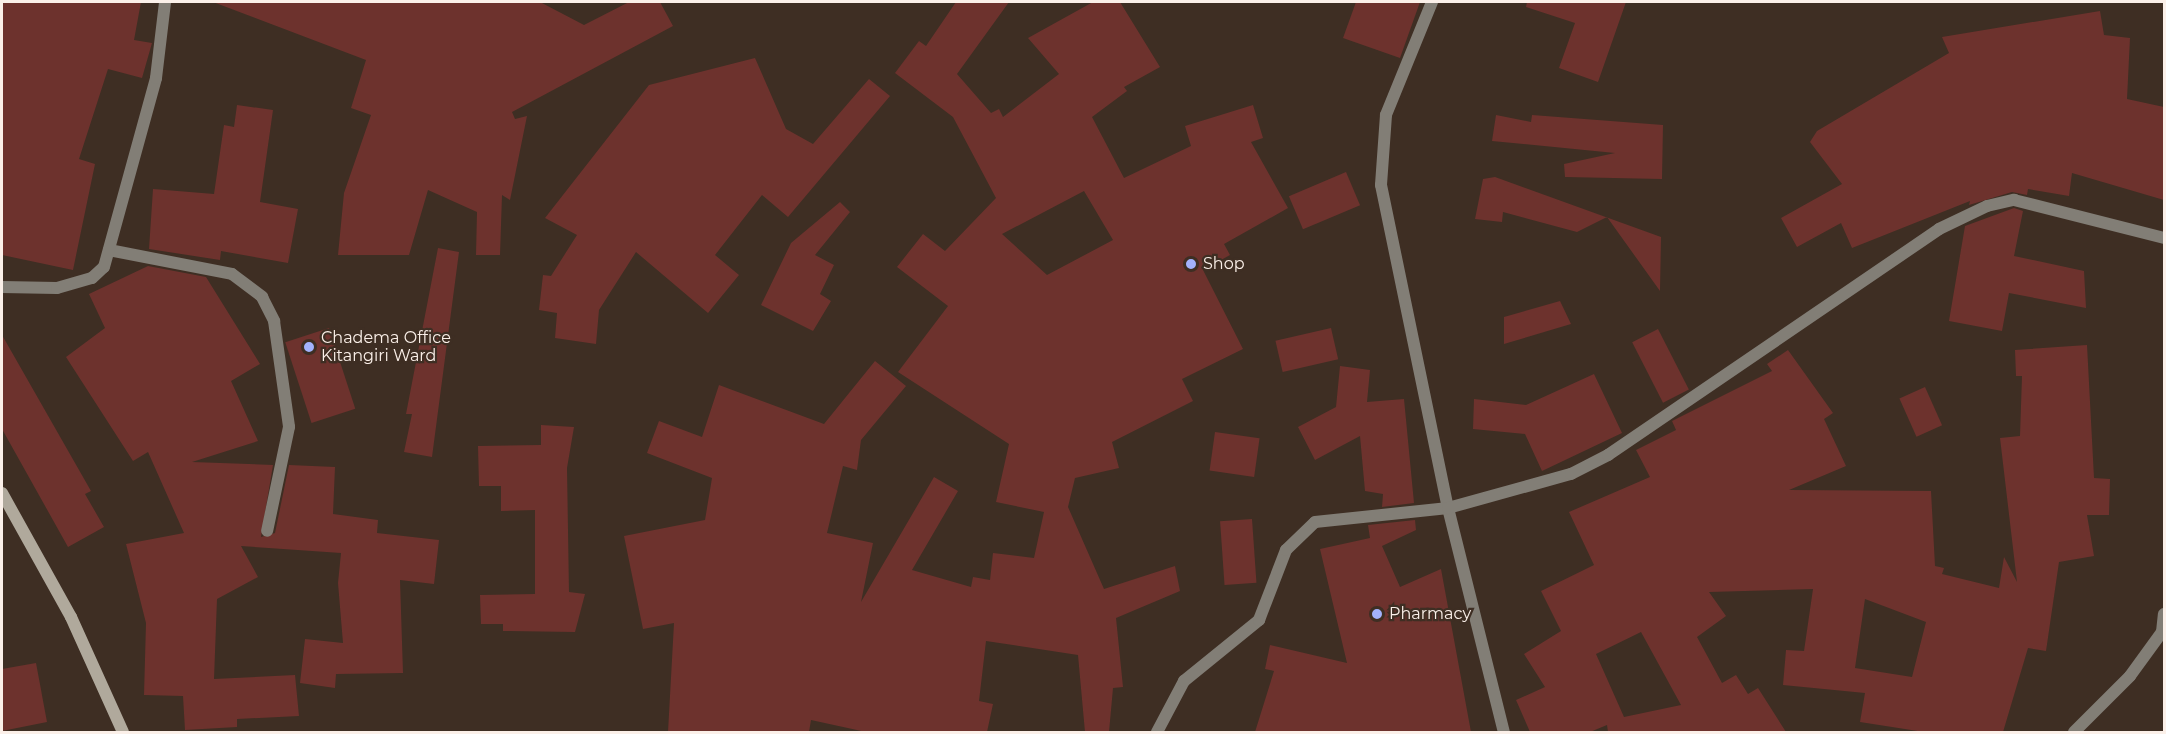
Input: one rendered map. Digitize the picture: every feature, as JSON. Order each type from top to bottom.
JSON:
[{"type":"street","points":[[2,287],[57,288],[92,278],[104,267],[156,78],[165,2]]},
{"type":"street","points":[[1432,2],[1386,115],[1381,185],[1448,508],[1504,732]]},
{"type":"street","points":[[1157,732],[1184,681],[1259,620],[1286,550],[1301,531],[1316,522],[1448,508],[1571,474],[1608,455],[1824,304],[1939,229],[1987,206],[2014,200],[2164,238]]},
{"type":"street","points":[[109,250],[232,274],[262,297],[274,321],[289,428],[267,531]]},
{"type":"street","points":[[2,493],[71,618],[123,732]]},
{"type":"street","points":[[2074,732],[2130,676],[2162,632],[2164,614]]},
{"type":"building","points":[[2,2],[141,2],[134,40],[152,43],[142,78],[108,69],[79,159],[95,164],[73,270],[2,255]]},
{"type":"building","points":[[213,2],[540,2],[584,25],[629,2],[660,2],[673,26],[512,112],[515,119],[527,116],[510,200],[502,195],[500,255],[476,255],[477,212],[428,190],[409,255],[338,255],[344,193],[371,115],[351,108],[366,60]]},
{"type":"building","points":[[956,2],[1009,2],[957,74],[991,113],[999,109],[1003,117],[1059,74],[1028,38],[1093,2],[1120,2],[1160,67],[1124,87],[1127,91],[1092,117],[1124,178],[1191,146],[1185,126],[1253,105],[1263,138],[1251,142],[1288,208],[1224,244],[1230,255],[1203,270],[1243,349],[1182,379],[1193,401],[1112,442],[1119,468],[1075,478],[1068,507],[1104,589],[1175,566],[1180,591],[1116,618],[1123,687],[1113,688],[1109,732],[1085,732],[1078,655],[986,641],[979,701],[993,704],[987,732],[866,732],[811,720],[809,732],[668,732],[674,623],[643,629],[624,536],[705,520],[712,478],[647,453],[659,421],[702,437],[719,385],[824,424],[875,361],[906,386],[861,440],[857,470],[843,466],[827,533],[873,543],[861,602],[934,477],[958,491],[912,570],[971,587],[973,577],[990,580],[993,553],[1034,558],[1044,512],[996,502],[1009,444],[898,372],[948,306],[897,267],[923,234],[945,251],[996,198],[953,117],[895,73],[919,41],[926,46]],"holes":[[[1084,191],[1113,240],[1047,275],[1002,234]]]},
{"type":"building","points":[[1356,2],[1420,2],[1400,58],[1343,38]]},
{"type":"building","points":[[1527,2],[1626,2],[1598,82],[1559,68],[1575,23],[1526,7]]},
{"type":"building","points":[[2100,11],[2104,35],[2130,38],[2127,99],[2164,107],[2164,200],[2072,173],[2069,196],[2028,189],[2027,195],[2012,192],[1969,205],[1970,201],[1852,248],[1841,223],[1797,247],[1781,218],[1842,184],[1810,142],[1817,131],[1949,53],[1942,37]]},
{"type":"building","points":[[755,58],[786,129],[813,144],[869,79],[890,96],[788,217],[762,195],[715,255],[739,275],[708,313],[636,252],[599,310],[596,344],[555,338],[557,313],[539,310],[543,275],[551,276],[577,235],[545,218],[649,85]]},
{"type":"building","points":[[237,105],[273,110],[260,202],[298,209],[288,263],[221,251],[220,260],[149,249],[153,189],[214,194],[224,125],[234,127]]},
{"type":"building","points":[[1496,115],[1531,122],[1532,115],[1663,125],[1662,179],[1565,177],[1564,164],[1615,153],[1492,141]]},
{"type":"building","points":[[1346,172],[1360,205],[1303,229],[1289,196]]},
{"type":"building","points":[[1495,177],[1606,217],[1577,232],[1503,212],[1502,222],[1475,219],[1483,179]]},
{"type":"building","points":[[840,202],[850,212],[815,255],[834,265],[820,294],[831,301],[813,331],[761,305],[791,243]]},
{"type":"building","points":[[2014,208],[2023,211],[2014,256],[2084,271],[2086,308],[2009,293],[2002,331],[1949,321],[1965,226]]},
{"type":"building","points":[[1607,218],[1661,237],[1660,291]]},
{"type":"building","points":[[438,248],[459,252],[432,457],[404,452],[412,414],[406,414]]},
{"type":"building","points":[[148,266],[206,277],[260,364],[231,381],[258,441],[192,462],[273,465],[261,537],[275,533],[289,465],[335,467],[333,514],[378,520],[377,533],[439,540],[434,584],[400,580],[403,673],[336,674],[335,688],[300,683],[305,639],[343,643],[338,583],[341,553],[241,546],[258,577],[217,599],[214,679],[295,675],[299,716],[237,719],[237,727],[185,730],[183,696],[144,695],[146,623],[126,544],[184,533],[148,452],[133,461],[66,357],[105,328],[89,294]]},
{"type":"building","points":[[1560,301],[1571,324],[1504,344],[1504,317]]},
{"type":"building","points":[[329,328],[355,409],[312,423],[285,342]]},
{"type":"building","points":[[1331,328],[1338,359],[1283,372],[1275,341]]},
{"type":"building","points":[[1658,329],[1689,390],[1663,403],[1632,342]]},
{"type":"building","points":[[2,335],[91,491],[85,494],[104,527],[68,547],[2,429]]},
{"type":"building","points":[[2087,345],[2094,478],[2110,479],[2109,515],[2087,515],[2094,556],[2059,562],[2046,651],[2028,648],[2003,732],[1924,732],[1860,722],[1865,693],[1783,685],[1786,650],[1804,651],[1813,589],[1709,592],[1726,616],[1697,637],[1722,683],[1736,675],[1748,694],[1758,688],[1786,732],[1608,732],[1607,725],[1590,732],[1530,732],[1516,700],[1545,687],[1524,654],[1561,631],[1541,591],[1594,565],[1569,512],[1650,477],[1636,450],[1676,430],[1672,421],[1772,371],[1767,364],[1788,350],[1833,413],[1824,419],[1846,466],[1789,490],[1931,491],[1935,566],[1944,568],[1942,574],[1999,588],[2004,557],[2017,582],[2000,438],[2020,436],[2022,376],[2016,376],[2015,350]],"holes":[[[1865,599],[1926,622],[1912,677],[1855,668]],[[1641,632],[1681,705],[1624,717],[1596,654]]]},
{"type":"building","points":[[1340,366],[1370,370],[1367,402],[1404,399],[1414,503],[1382,507],[1383,494],[1365,491],[1360,436],[1315,460],[1298,427],[1336,407]]},
{"type":"building","points":[[1594,374],[1622,433],[1542,471],[1525,434],[1473,429],[1474,399],[1526,405]]},
{"type":"building","points":[[1925,387],[1942,425],[1917,437],[1899,398]]},
{"type":"building","points":[[541,425],[574,427],[567,468],[569,592],[585,594],[575,632],[503,631],[503,624],[481,624],[480,595],[535,594],[535,510],[501,511],[501,486],[479,486],[478,446],[541,445]]},
{"type":"building","points":[[1215,432],[1260,438],[1254,477],[1210,471]]},
{"type":"building","points":[[1252,519],[1256,583],[1225,585],[1220,521]]},
{"type":"building","points":[[1415,520],[1416,530],[1382,546],[1400,587],[1441,569],[1471,732],[1255,732],[1274,671],[1265,669],[1270,645],[1347,663],[1320,549],[1370,538],[1368,525]]},
{"type":"building","points":[[36,663],[47,722],[2,731],[2,669]]},
{"type":"place","name":"Shop","points":[[1191,264]]},
{"type":"place","name":"Chadema Office Kitangiri Ward","points":[[309,347]]},
{"type":"place","name":"Pharmacy","points":[[1377,614]]}]
